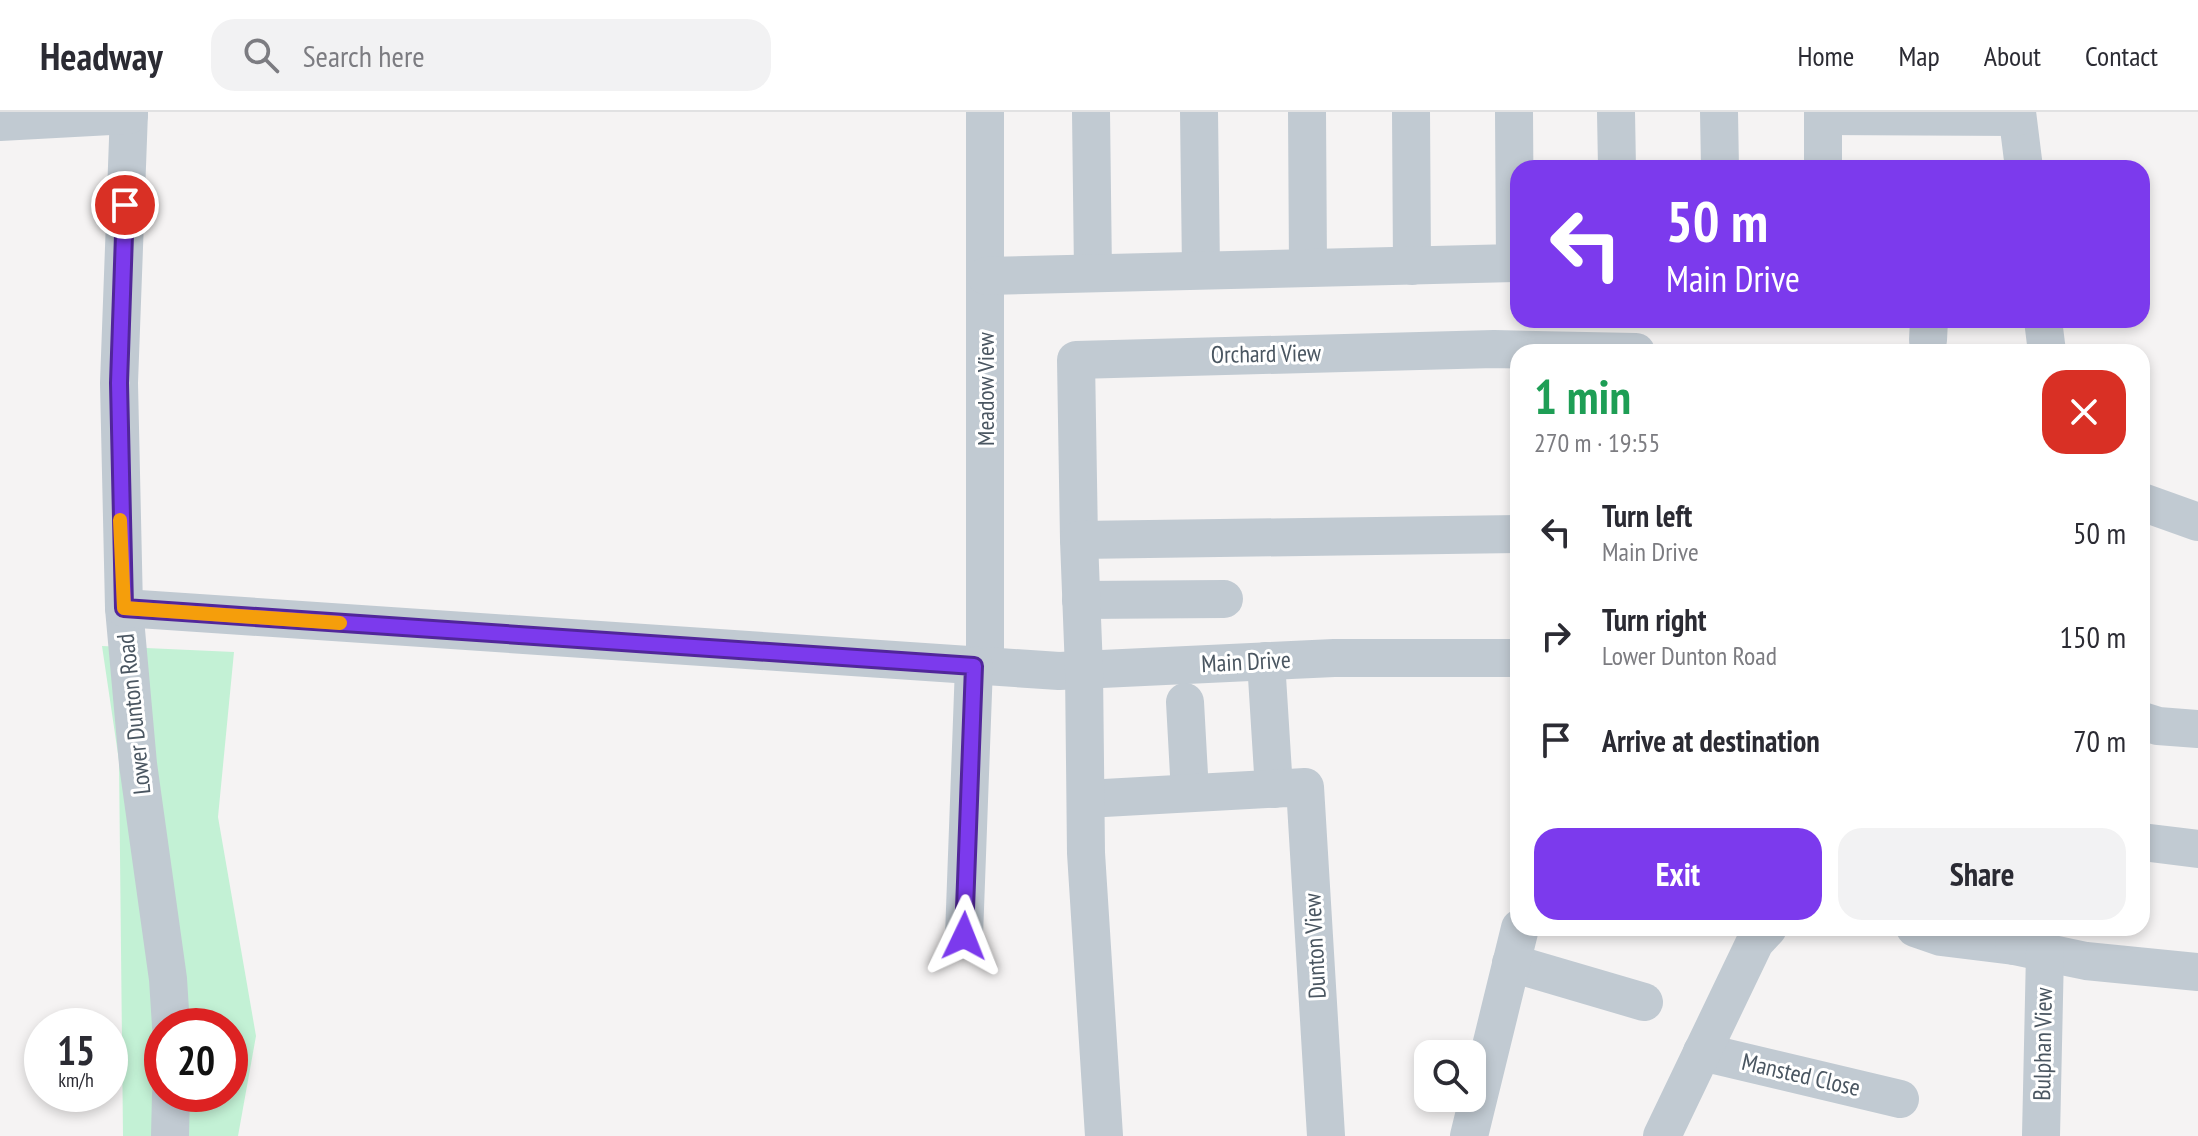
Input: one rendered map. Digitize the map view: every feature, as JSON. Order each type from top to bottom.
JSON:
[{"type":"street","name":"Meadow View","points":[[980,666],[986,276],[985,112]]},
{"type":"street","points":[[1091,112],[1093,273]]},
{"type":"street","points":[[1199,112],[1201,270]]},
{"type":"street","points":[[1307,112],[1308,268]]},
{"type":"street","points":[[1411,112],[1412,266]]},
{"type":"street","points":[[1514,112],[1514,160]]},
{"type":"street","points":[[1616,112],[1617,160]]},
{"type":"street","points":[[1719,112],[1720,160]]},
{"type":"street","points":[[0,122],[129,114]]},
{"type":"street","name":"Lower Dunton Road","points":[[129,114],[119,383],[124,608],[138,764],[170,1008]]},
{"type":"street","points":[[1823,160],[1823,114],[2017,114],[2023,160]]},
{"type":"street","points":[[986,276],[1510,263]]},
{"type":"street","name":"Orchard View","points":[[1084,670],[1076,360],[1510,349]]},
{"type":"street","points":[[2150,505],[2198,522]]},
{"type":"street","points":[[1079,540],[1510,534]]},
{"type":"street","points":[[1081,600],[1224,599]]},
{"type":"street","name":"Main Drive","points":[[124,608],[1059,671],[1334,658],[1510,658]]},
{"type":"street","points":[[1266,661],[1274,789]]},
{"type":"street","points":[[964,936],[980,666]]},
{"type":"street","points":[[1084,670],[1086,853],[1104,1136]]},
{"type":"street","points":[[1185,702],[1190,793]]},
{"type":"street","points":[[2150,724],[2198,729]]},
{"type":"street","name":"Dunton View","points":[[1086,799],[1305,787],[1326,1136]]},
{"type":"street","points":[[2150,843],[2198,849]]},
{"type":"street","points":[[1662,1136],[1761,936]]},
{"type":"street","points":[[1938,936],[2025,942]]},
{"type":"street","name":"Bulphan View","points":[[2041,1136],[2025,942],[2086,961],[2198,972]]},
{"type":"street","points":[[1469,1136],[1516,945],[1644,1002]]},
{"type":"street","name":"Mansted Close","points":[[1702,1052],[1900,1099]]},
{"type":"street","points":[[170,1136],[171,1112]]},
{"type":"green space","points":[[102,646],[234,652],[218,817],[256,1036],[248,1080],[248,1008],[144,1008],[144,1112],[242,1112],[238,1136],[123,1136],[123,1112],[128,1112],[128,1008],[122,1008],[119,761]]},
{"type":"slow traffic","points":[[120,520],[124,608],[340,623]]},
{"type":"route","points":[[125,205],[119,383],[124,608],[974,666],[964,936]]}]
